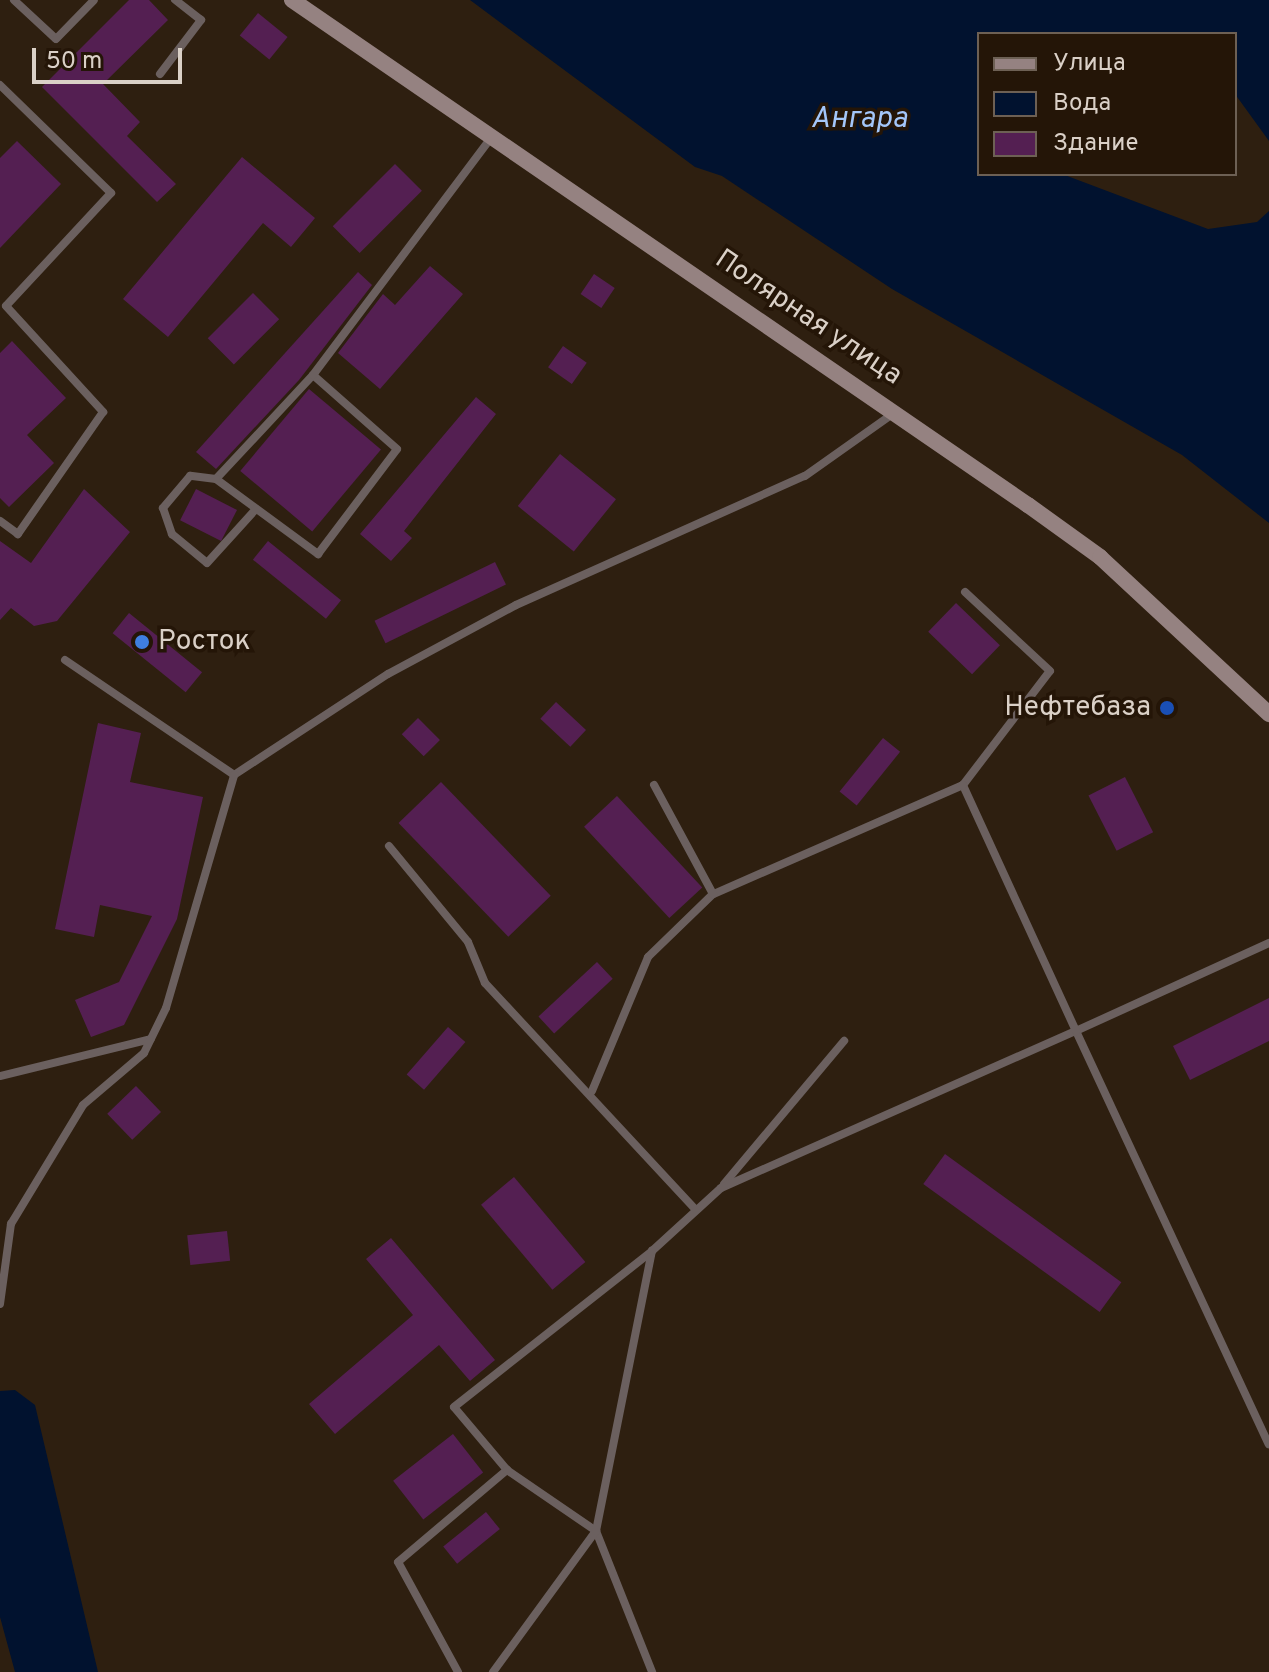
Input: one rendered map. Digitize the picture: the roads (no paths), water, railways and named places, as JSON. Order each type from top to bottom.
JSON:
[{"type":"main road","name":"Полярная улица","points":[[292,0],[898,410],[1100,557],[1269,714]]},
{"type":"lane","points":[[14,0],[56,39],[94,0]]},
{"type":"lane","points":[[160,74],[201,20],[175,0]]},
{"type":"lane","points":[[0,85],[111,193],[6,306],[103,412],[18,534],[0,521]]},
{"type":"lane","points":[[216,479],[313,375],[492,137]]},
{"type":"lane","points":[[256,509],[207,563],[172,534],[163,508],[190,476],[216,479],[318,554],[397,449],[313,375]]},
{"type":"lane","points":[[0,1304],[11,1224],[83,1105],[151,1039],[234,775],[388,674],[516,605],[805,476],[898,410]]},
{"type":"lane","points":[[592,1091],[648,957],[713,894],[963,785],[1050,671],[965,592]]},
{"type":"lane","points":[[65,660],[234,775]]},
{"type":"lane","points":[[654,785],[713,894]]},
{"type":"lane","points":[[963,785],[1269,1444]]},
{"type":"lane","points":[[389,846],[468,942],[485,983],[592,1091],[694,1208]]},
{"type":"lane","points":[[652,1672],[596,1531],[507,1470],[454,1407],[652,1251],[694,1208],[721,1188],[1269,943]]},
{"type":"lane","points":[[0,1076],[151,1039]]},
{"type":"lane","points":[[721,1188],[844,1041]]},
{"type":"lane","points":[[493,1672],[596,1531],[652,1251]]},
{"type":"lane","points":[[458,1672],[398,1562],[507,1470]]},
{"type":"water","name":"Ангара","points":[[470,0],[1269,0],[1269,141],[1237,97],[1237,32],[977,32],[977,176],[1067,176],[1208,229],[1257,222],[1269,211],[1269,523],[1182,455],[892,289],[722,176],[695,167]]},
{"type":"water","points":[[15,1390],[35,1405],[98,1672],[15,1672],[0,1617],[0,1391]]},
{"type":"place","name":"Росток","points":[[142,642]]},
{"type":"place","name":"Нефтебаза","points":[[1167,708]]}]
